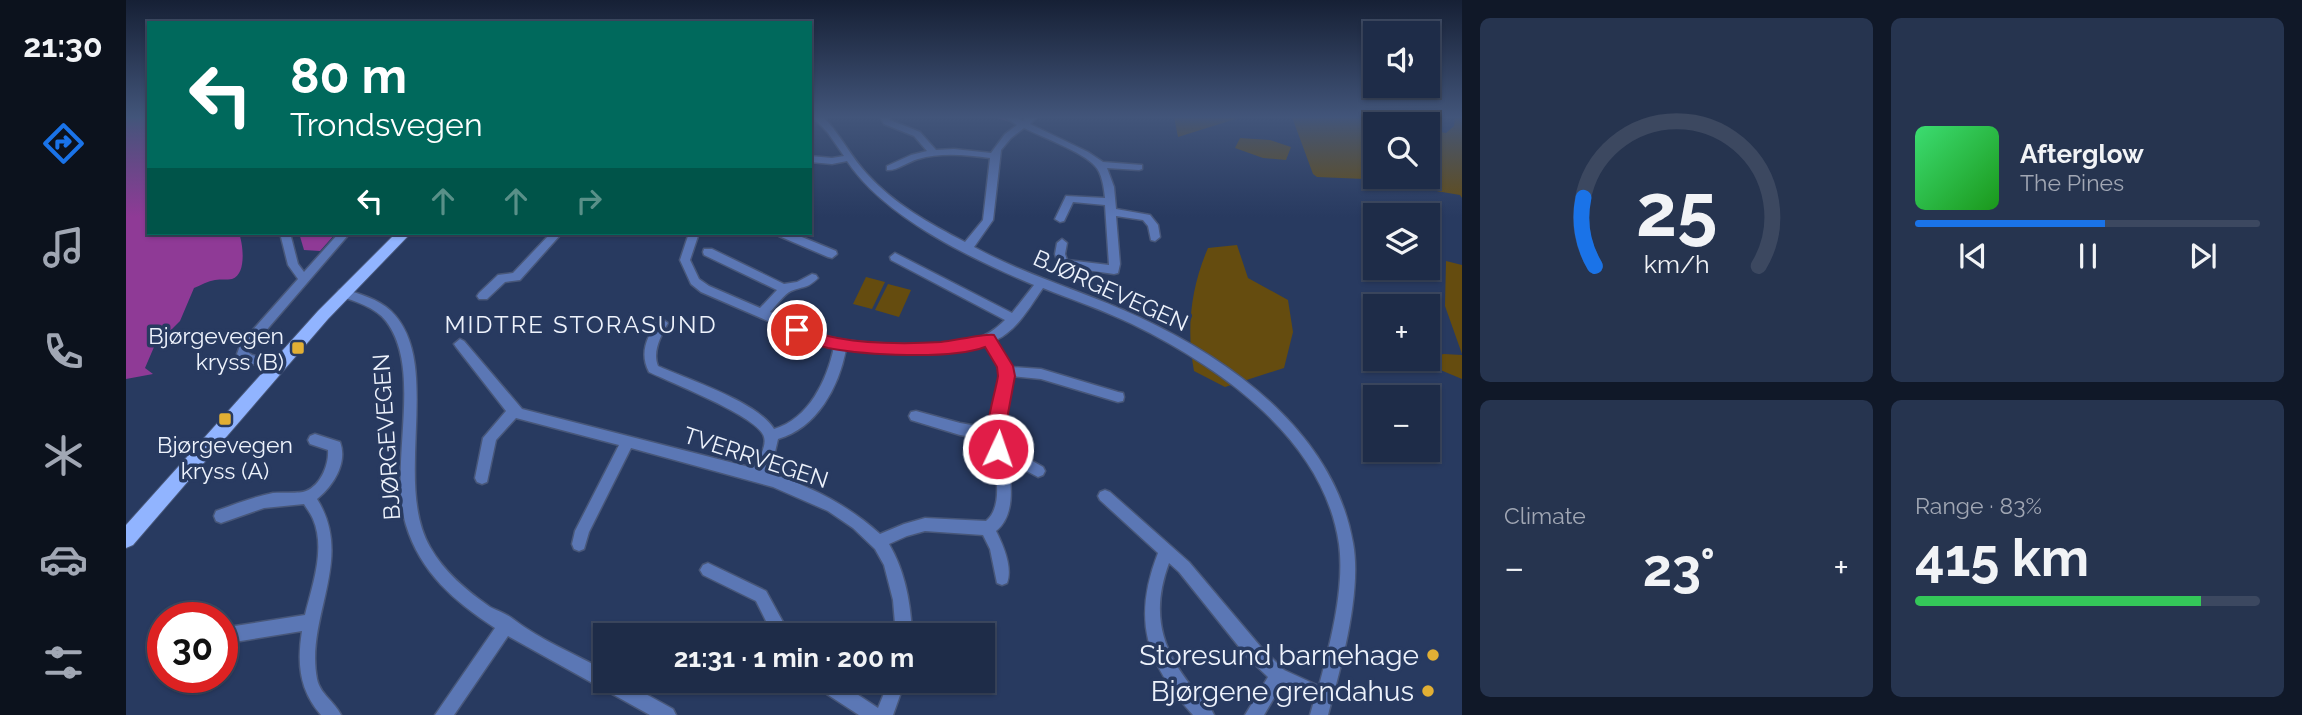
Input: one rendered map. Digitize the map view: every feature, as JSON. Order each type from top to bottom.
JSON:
[{"type":"main road","points":[[126,539],[343,293],[402,235]]},
{"type":"street","name":"BJØRGEVEGEN","points":[[843,150],[867,180],[888,199],[967,248],[1040,284],[1133,320],[1198,354],[1232,378],[1272,414],[1312,460],[1341,518],[1348,566],[1324,697],[1318,715]]},
{"type":"street","points":[[967,248],[988,220],[998,150]]},
{"type":"street","points":[[1077,150],[1101,165],[1139,167]]},
{"type":"street","points":[[890,168],[901,161],[933,152],[995,156]]},
{"type":"street","points":[[812,159],[832,161],[848,158]]},
{"type":"street","points":[[1062,243],[1060,254],[1063,263],[1113,271],[1115,264],[1109,187],[1101,165]]},
{"type":"street","points":[[1060,219],[1070,198],[1146,216],[1153,225],[1155,237]]},
{"type":"street","points":[[286,235],[293,265],[304,279]]},
{"type":"street","points":[[278,365],[248,359],[243,352],[250,339],[343,235]]},
{"type":"street","points":[[483,296],[502,278],[516,277],[556,235]]},
{"type":"street","points":[[693,235],[685,260],[695,281],[705,289],[809,336],[841,344],[939,348],[975,344],[1006,328],[1040,284]]},
{"type":"street","points":[[788,235],[832,254]]},
{"type":"street","points":[[708,253],[785,289]]},
{"type":"street","points":[[895,257],[1014,319]]},
{"type":"street","points":[[762,314],[785,289],[799,286],[812,278]]},
{"type":"street","name":"BJØRGEVEGEN","points":[[343,293],[383,312],[401,336],[409,394],[408,499],[418,540],[431,563],[470,602],[593,673]]},
{"type":"street","points":[[662,323],[654,337],[649,360],[653,369],[752,415],[763,423],[771,435],[768,453],[756,477]]},
{"type":"street","points":[[878,542],[922,525],[949,524],[987,528],[994,525],[1002,511],[1002,471],[997,442],[1006,371],[989,339]]},
{"type":"street","points":[[460,344],[514,411],[490,438],[482,478]]},
{"type":"street","points":[[771,435],[793,429],[816,405],[841,344]]},
{"type":"street","points":[[1006,371],[1041,374],[1118,397]]},
{"type":"street","name":"TVERRVEGEN","points":[[514,411],[756,477],[829,505],[868,531],[882,547],[896,581],[904,610],[904,623]]},
{"type":"street","points":[[916,416],[997,442],[1038,471]]},
{"type":"street","points":[[221,516],[273,498],[308,498],[324,484],[333,468],[336,455],[335,446],[315,440]]},
{"type":"street","points":[[579,544],[582,531],[628,441]]},
{"type":"street","points":[[1105,496],[1184,567],[1278,677],[1324,697]]},
{"type":"street","points":[[308,498],[319,510],[326,547],[307,650],[309,680],[318,700],[332,715]]},
{"type":"street","points":[[987,528],[997,550],[1002,578]]},
{"type":"street","points":[[1166,551],[1150,599],[1152,629],[1183,691],[1205,715]]},
{"type":"street","points":[[708,570],[761,596],[776,623]]},
{"type":"street","points":[[238,633],[312,621]]},
{"type":"street","points":[[444,715],[507,624]]},
{"type":"street","points":[[1254,715],[1278,677]]},
{"type":"street","name":"BJØRGEVEGEN","points":[[629,693],[667,715]]},
{"type":"street","points":[[840,693],[874,715]]},
{"type":"street","points":[[884,715],[892,693]]},
{"type":"shaded area","points":[[126,150],[147,150],[147,235],[240,235],[243,258],[237,276],[194,288],[180,321],[154,347],[145,368],[153,374],[126,379]]},
{"type":"shaded area","points":[[1242,150],[1290,150],[1286,160],[1263,158]]},
{"type":"shaded area","points":[[1304,150],[1363,150],[1363,179],[1317,177],[1313,174]]},
{"type":"shaded area","points":[[1440,150],[1462,150],[1462,198],[1460,195],[1424,189],[1440,189]]},
{"type":"shaded area","points":[[300,235],[334,235],[320,251],[304,250]]},
{"type":"shaded area","points":[[1237,245],[1248,278],[1288,300],[1293,332],[1284,368],[1225,387],[1194,371],[1190,324],[1194,293],[1208,248]]},
{"type":"shaded area","points":[[1446,261],[1462,265],[1462,354],[1445,306]]},
{"type":"shaded area","points":[[866,277],[885,282],[872,309],[853,304]]},
{"type":"shaded area","points":[[888,284],[911,290],[899,317],[875,310]]},
{"type":"shaded area","points":[[1440,355],[1462,355],[1462,379],[1440,370]]},
{"type":"place","name":"Bjørgevegen kryss (B)","points":[[298,348]]},
{"type":"place","name":"Bjørgevegen kryss (A)","points":[[225,419]]},
{"type":"place","name":"Storesund barnehage","points":[[1433,655]]},
{"type":"place","name":"Bjørgene grendahus","points":[[1428,691]]},
{"type":"district","name":"MIDTRE STORASUND","points":[[581,324]]},
{"type":"route","points":[[797,330],[825,341],[856,346],[939,348],[975,344],[989,339],[1005,366],[1007,376],[995,435],[998,449]]}]
